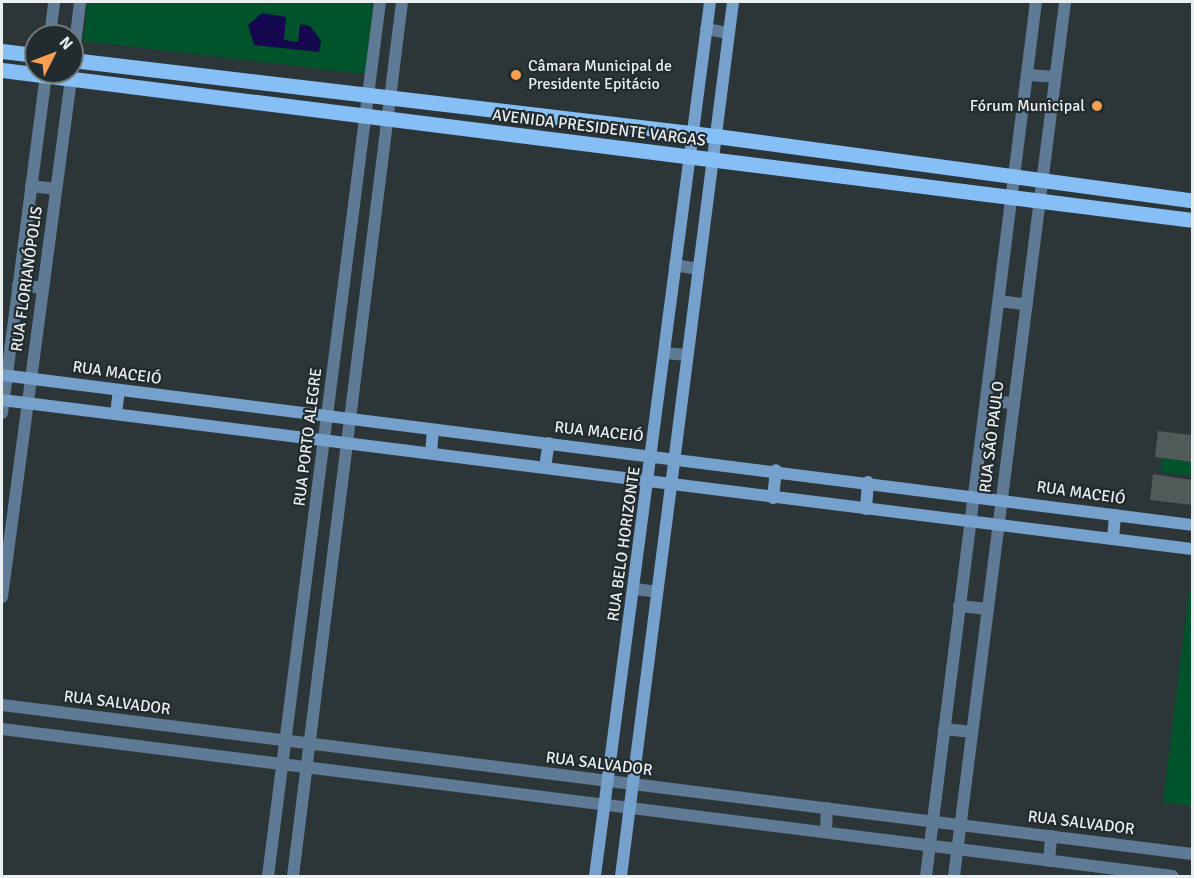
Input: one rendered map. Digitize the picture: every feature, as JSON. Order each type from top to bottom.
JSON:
[{"type":"main road","points":[[2,51],[24,54]]},
{"type":"main road","name":"AVENIDA PRESIDENTE VARGAS","points":[[84,69],[390,99],[691,133],[1192,200]]},
{"type":"main road","name":"AVENIDA PRESIDENTE VARGAS","points":[[2,70],[24,72]]},
{"type":"main road","name":"AVENIDA PRESIDENTE VARGAS","points":[[84,70],[365,118],[1192,220]]},
{"type":"street","points":[[51,24],[54,2]]},
{"type":"street","name":"RUA FLORIANÓPOLIS","points":[[77,24],[80,2]]},
{"type":"street","name":"RUA PORTO ALEGRE","points":[[268,876],[380,2]]},
{"type":"street","points":[[293,876],[402,2]]},
{"type":"street","name":"RUA BELO HORIZONTE","points":[[595,876],[649,483],[687,158],[710,2]]},
{"type":"street","points":[[621,876],[733,2]]},
{"type":"street","name":"RUA SÃO PAULO","points":[[926,876],[969,521],[1014,198],[1036,2]]},
{"type":"street","name":"RUA SÃO PAULO","points":[[954,876],[1065,2]]},
{"type":"street","points":[[706,29],[729,33]]},
{"type":"street","points":[[1028,75],[1056,77]]},
{"type":"street","name":"RUA FLORIANÓPOLIS","points":[[2,405],[4,375],[45,84]]},
{"type":"street","name":"RUA FLORIANÓPOLIS","points":[[2,597],[70,84]]},
{"type":"street","points":[[31,186],[56,189]]},
{"type":"street","points":[[352,219],[374,224]]},
{"type":"street","points":[[675,265],[698,269]]},
{"type":"street","points":[[18,285],[43,288]]},
{"type":"street","points":[[1000,301],[1027,305]]},
{"type":"street","points":[[342,305],[363,309]]},
{"type":"street","points":[[665,352],[687,355]]},
{"type":"street","name":"RUA MACEIÓ","points":[[4,375],[348,421],[652,454],[1192,525]]},
{"type":"street","points":[[116,414],[119,390]]},
{"type":"street","points":[[986,401],[1014,403]]},
{"type":"street","points":[[2,405],[28,404],[346,441],[670,486],[1192,549]]},
{"type":"street","points":[[222,427],[223,404]]},
{"type":"street","points":[[431,453],[433,430]]},
{"type":"street","points":[[545,467],[549,443]]},
{"type":"street","points":[[773,498],[776,470]]},
{"type":"street","points":[[866,509],[868,482]]},
{"type":"street","points":[[2,500],[15,502]]},
{"type":"street","points":[[1113,539],[1115,515]]},
{"type":"street","points":[[634,589],[657,592]]},
{"type":"street","points":[[305,591],[328,593]]},
{"type":"street","points":[[959,606],[988,609]]},
{"type":"street","name":"RUA SALVADOR","points":[[2,705],[309,746],[1192,854]]},
{"type":"street","points":[[2,729],[306,769],[630,807],[1173,876]]},
{"type":"street","points":[[944,729],[972,732]]},
{"type":"street","points":[[388,779],[390,755]]},
{"type":"street","points":[[826,832],[827,808]]},
{"type":"street","points":[[1049,861],[1051,836]]},
{"type":"green space","points":[[87,2],[373,2],[365,74],[84,41]]},
{"type":"green space","points":[[1162,458],[1192,462],[1192,476],[1161,472]]},
{"type":"green space","points":[[1189,592],[1192,593],[1192,806],[1163,802]]},
{"type":"shaded area","points":[[262,13],[286,17],[284,40],[298,42],[300,24],[310,26],[321,41],[319,52],[254,45],[248,25]]},
{"type":"building","points":[[1158,431],[1192,435],[1192,462],[1155,457]]},
{"type":"building","points":[[1153,474],[1192,480],[1192,505],[1150,500]]},
{"type":"place","name":"Câmara Municipal de Presidente Epitácio","points":[[516,75]]},
{"type":"place","name":"Fórum Municipal","points":[[1097,106]]}]
